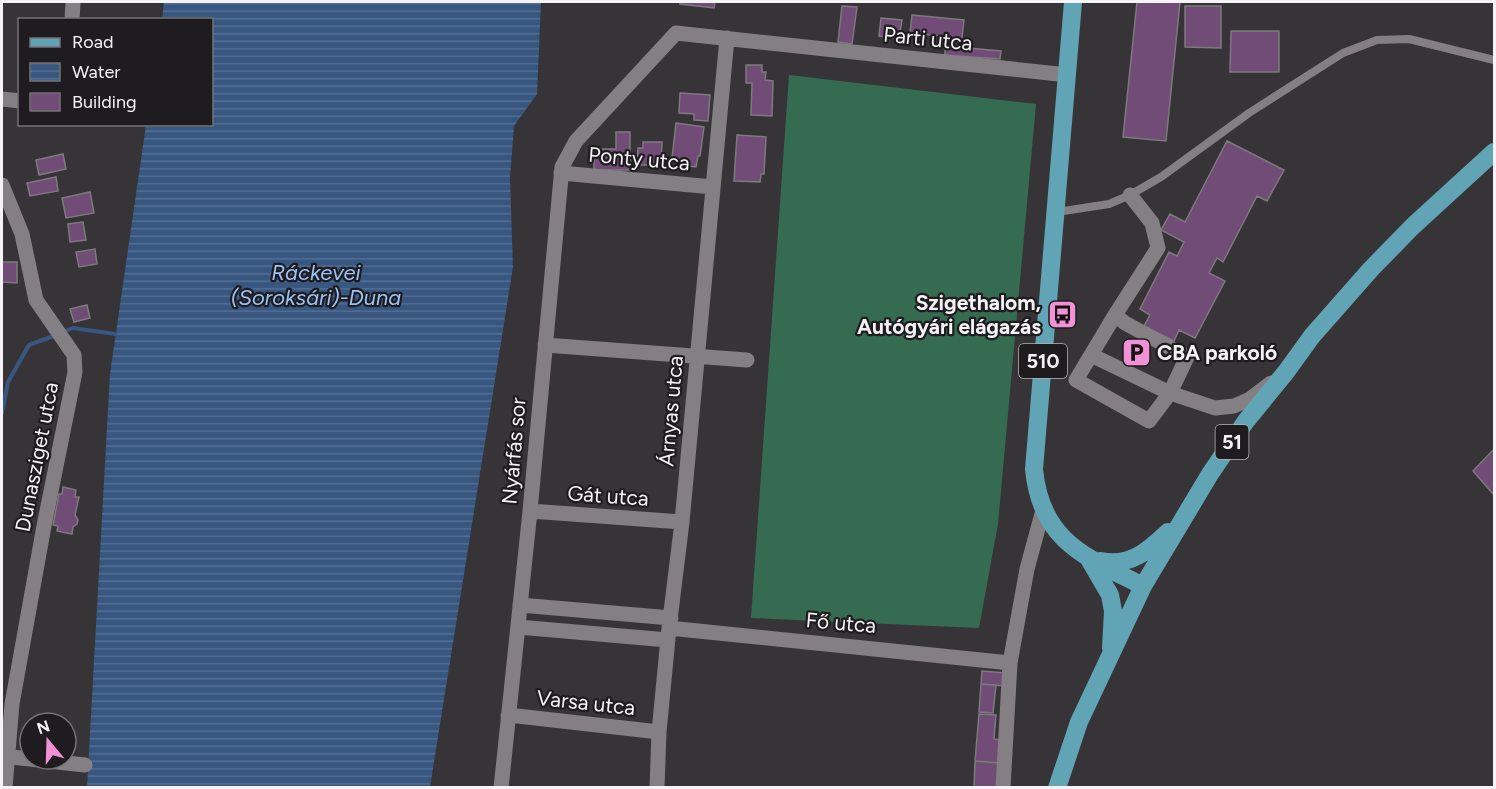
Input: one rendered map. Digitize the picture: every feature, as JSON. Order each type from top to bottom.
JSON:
[{"type":"main road","name":"510","points":[[1073,2],[1034,469],[1036,490],[1042,510],[1071,546],[1088,558],[1143,586]]},
{"type":"main road","name":"51","points":[[1057,788],[1079,722],[1143,586],[1184,516],[1245,421],[1286,372],[1312,336],[1371,269],[1413,226],[1494,152]]},
{"type":"main road","points":[[1088,558],[1114,563],[1130,561],[1152,548],[1184,516]]},
{"type":"main road","points":[[1088,558],[1110,595],[1113,610],[1110,657]]},
{"type":"street","points":[[72,18],[73,2]]},
{"type":"street","name":"Nyárfás sor","points":[[501,788],[562,167],[576,141],[676,33],[727,38]]},
{"type":"street","name":"Parti utca","points":[[727,38],[1068,75]]},
{"type":"street","name":"Árnyas utca","points":[[657,788],[659,732],[682,522],[727,38]]},
{"type":"street","points":[[2,99],[18,101]]},
{"type":"street","name":"Ponty utca","points":[[561,173],[713,187]]},
{"type":"street","name":"Dunasziget utca","points":[[2,185],[22,234],[36,300],[74,355],[75,372],[12,704],[4,756],[5,788]]},
{"type":"street","points":[[1115,315],[1125,323],[1187,357],[1170,393],[1149,421],[1076,380],[1115,315],[1158,248],[1152,223],[1130,195]]},
{"type":"street","points":[[545,345],[747,360]]},
{"type":"street","points":[[1091,355],[1170,393],[1215,408],[1234,406],[1250,399],[1286,372]]},
{"type":"street","points":[[1004,788],[1010,663],[1027,569],[1042,510]]},
{"type":"street","name":"Gát utca","points":[[530,511],[682,522]]},
{"type":"street","name":"Fő utca","points":[[520,605],[669,629],[1010,663]]},
{"type":"street","name":"Fő utca","points":[[518,627],[669,629]]},
{"type":"street","name":"Varsa utca","points":[[508,715],[659,732]]},
{"type":"street","points":[[4,756],[85,765]]},
{"type":"lane","points":[[1057,212],[1108,204],[1130,195],[1161,177],[1249,113],[1343,53],[1377,40],[1409,39],[1494,60]]},
{"type":"green space","points":[[789,75],[1036,104],[998,524],[979,628],[751,618]]},
{"type":"water","name":"Ráckevei (Soroksári)-Duna","points":[[164,2],[541,2],[537,94],[514,126],[510,178],[513,267],[430,787],[87,788],[110,374],[146,126],[213,126],[213,18],[162,18]]},
{"type":"building","points":[[680,2],[715,2],[714,8],[680,4]]},
{"type":"building","points":[[1137,2],[1180,2],[1166,141],[1123,137]]},
{"type":"building","points":[[842,6],[857,7],[852,44],[838,42]]},
{"type":"building","points":[[1185,6],[1221,6],[1221,48],[1185,47]]},
{"type":"building","points":[[912,15],[964,20],[962,38],[910,33]]},
{"type":"building","points":[[881,18],[902,20],[899,39],[879,36]]},
{"type":"building","points":[[1231,31],[1279,31],[1279,72],[1230,72]]},
{"type":"building","points":[[945,46],[1001,51],[1000,59],[945,55]]},
{"type":"building","points":[[746,65],[762,65],[762,72],[766,72],[765,80],[773,81],[772,116],[751,115],[752,83],[746,83]]},
{"type":"building","points":[[680,93],[710,95],[708,121],[694,120],[694,114],[679,113]]},
{"type":"building","points":[[676,123],[704,127],[696,167],[680,165],[680,159],[672,158]]},
{"type":"building","points":[[616,132],[630,132],[630,170],[594,170],[594,156],[598,156],[598,149],[616,149]]},
{"type":"building","points":[[737,135],[766,137],[764,174],[761,174],[760,182],[734,181]]},
{"type":"building","points":[[1227,141],[1284,170],[1267,201],[1257,196],[1223,262],[1217,258],[1209,273],[1225,281],[1195,338],[1179,330],[1174,341],[1144,326],[1150,315],[1140,309],[1169,252],[1177,256],[1184,242],[1161,230],[1170,214],[1185,222]]},
{"type":"building","points":[[643,142],[662,142],[661,165],[637,165],[638,148],[643,148]]},
{"type":"building","points":[[63,154],[66,169],[39,175],[36,160]]},
{"type":"building","points":[[56,177],[58,191],[30,196],[27,183]]},
{"type":"building","points":[[90,192],[94,213],[66,218],[62,198]]},
{"type":"building","points":[[83,222],[86,240],[70,242],[68,224]]},
{"type":"building","points":[[95,249],[97,264],[79,267],[76,252]]},
{"type":"building","points":[[2,262],[17,262],[17,283],[2,282]]},
{"type":"building","points":[[87,305],[90,318],[74,322],[70,309]]},
{"type":"building","points":[[1494,449],[1494,495],[1473,471]]},
{"type":"building","points":[[63,487],[76,490],[75,497],[79,497],[75,515],[78,520],[73,527],[72,534],[57,531],[58,526],[53,525],[59,494],[62,494]]},
{"type":"building","points":[[982,671],[1005,673],[1004,686],[981,684]]},
{"type":"building","points":[[981,684],[996,685],[993,713],[979,712]]},
{"type":"building","points":[[979,714],[996,715],[994,739],[1002,740],[1001,763],[975,761]]},
{"type":"building","points":[[975,761],[1001,763],[999,788],[974,788]]},
{"type":"waterway","points":[[63,332],[73,328],[115,334]]},
{"type":"waterway","points":[[2,413],[8,382],[29,345],[56,335]]},
{"type":"place","name":"Szigethalom, Autógyári elágazás","points":[[1062,315]]},
{"type":"place","name":"CBA parkoló","points":[[1136,353]]}]
